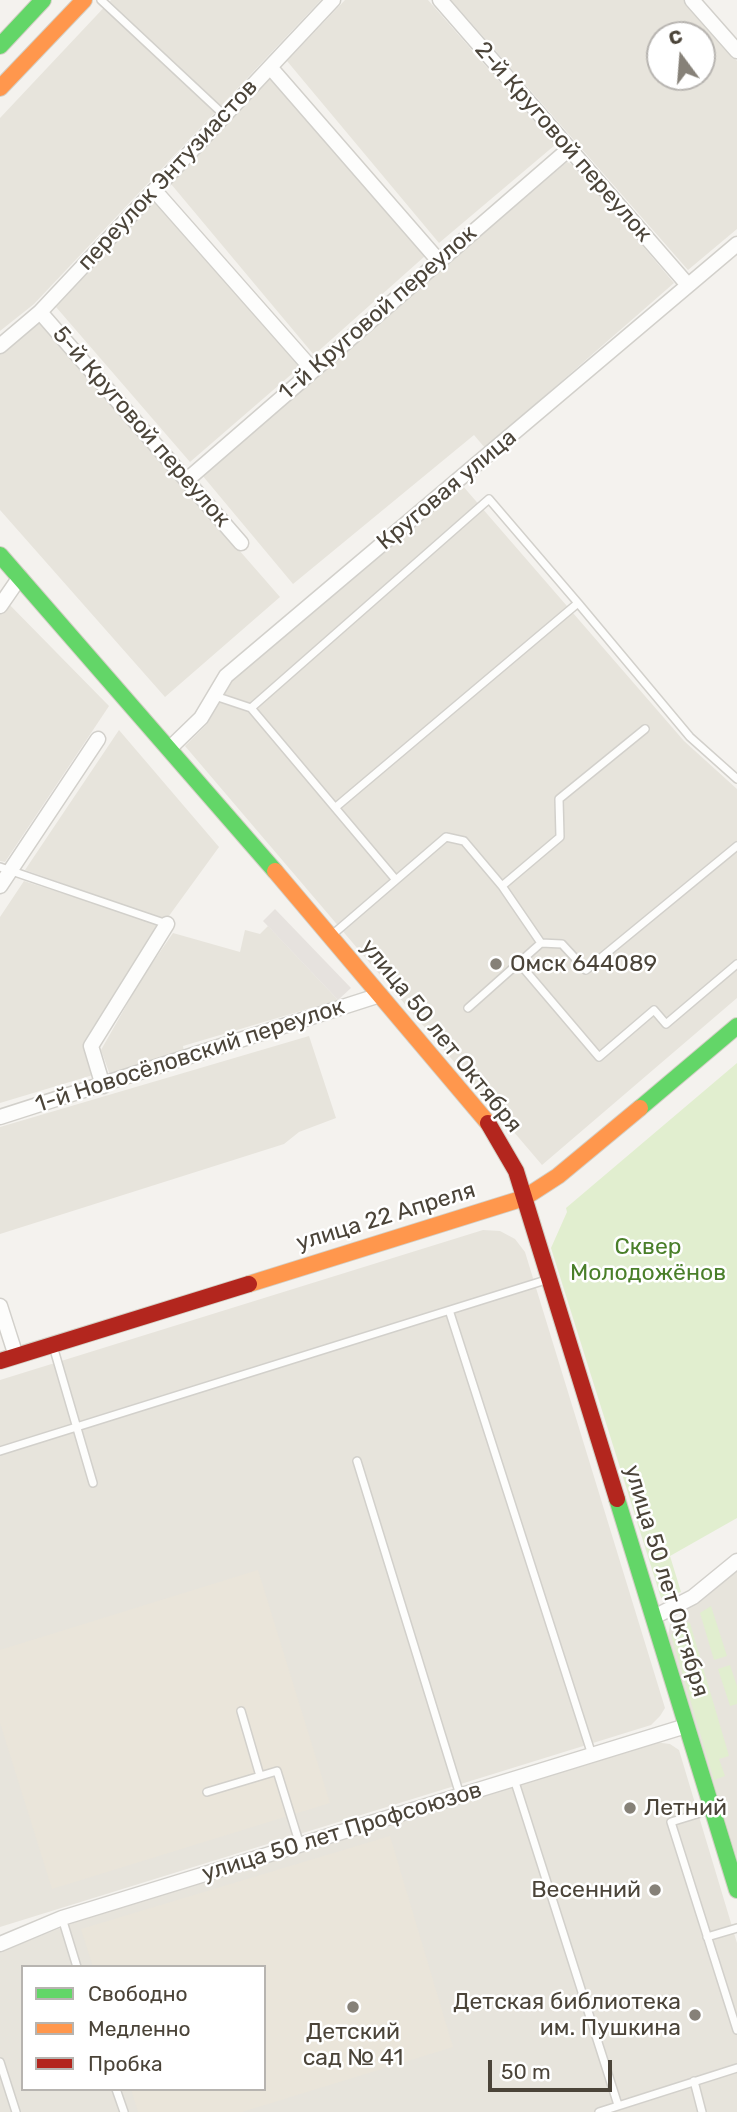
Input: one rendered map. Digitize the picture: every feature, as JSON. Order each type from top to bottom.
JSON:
[{"type":"street","points":[[0,46],[43,0]]},
{"type":"street","points":[[0,88],[84,0]]},
{"type":"street","name":"переулок Энтузиастов","points":[[0,346],[40,312],[155,191],[223,114],[333,0]]},
{"type":"street","name":"2-й Круговой переулок","points":[[440,0],[687,284]]},
{"type":"street","points":[[692,0],[737,51]]},
{"type":"street","points":[[270,67],[438,260]]},
{"type":"street","name":"1-й Круговой переулок","points":[[188,479],[569,149]]},
{"type":"street","points":[[155,191],[312,369]]},
{"type":"street","name":"Круговая улица","points":[[170,748],[201,718],[226,676],[737,244]]},
{"type":"street","name":"5-й Круговой переулок","points":[[40,312],[241,543]]},
{"type":"street","name":"улица 50 лет Октября","points":[[0,555],[331,935],[489,1125],[516,1171],[712,1809],[732,1854],[737,1890]]},
{"type":"street","points":[[0,606],[20,577]]},
{"type":"street","points":[[0,886],[5,869],[98,739]]},
{"type":"street","points":[[103,1086],[91,1046],[167,924]]},
{"type":"street","name":"1-й Новосёловский переулок","points":[[0,1117],[380,995]]},
{"type":"street","name":"улица 22 Апреля","points":[[8,1359],[524,1198],[558,1176],[737,1026]]},
{"type":"street","points":[[0,1306],[8,1359]]},
{"type":"street","points":[[654,1617],[693,1597],[737,1561]]},
{"type":"street","name":"улица 50 лет Профсоюзов","points":[[0,1944],[62,1918],[686,1726]]},
{"type":"lane","points":[[101,0],[223,114]]},
{"type":"lane","points":[[251,708],[489,499],[690,737],[737,779]]},
{"type":"lane","points":[[336,807],[578,603]]},
{"type":"lane","points":[[215,696],[251,708],[396,880]]},
{"type":"lane","points":[[502,886],[560,837],[559,799],[645,729]]},
{"type":"lane","points":[[331,935],[446,837],[464,841],[502,886],[541,943]]},
{"type":"lane","points":[[468,1008],[541,943],[562,944],[586,970],[737,846]]},
{"type":"lane","points":[[5,869],[167,924]]},
{"type":"lane","points":[[519,963],[599,1056],[654,1010],[666,1024],[737,964]]},
{"type":"lane","points":[[0,1451],[450,1313],[550,1279]]},
{"type":"lane","points":[[450,1313],[592,1755]]},
{"type":"lane","points":[[52,1345],[93,1483]]},
{"type":"lane","points":[[357,1461],[460,1796]]},
{"type":"lane","points":[[241,1712],[260,1776]]},
{"type":"lane","points":[[207,1792],[276,1771],[300,1845]]},
{"type":"lane","points":[[513,1779],[618,2105]]},
{"type":"lane","points":[[712,1809],[671,1822],[737,2029]]},
{"type":"lane","points":[[62,1918],[76,1965]]},
{"type":"lane","points":[[707,1937],[737,1928]]},
{"type":"lane","points":[[0,2062],[16,2112]]},
{"type":"lane","points":[[599,2112],[737,2068]]},
{"type":"lane","points":[[694,2081],[702,2112]]},
{"type":"lane","points":[[117,2091],[124,2112]]},
{"type":"shaded area","points":[[111,0],[321,0],[34,304],[0,331],[0,118]]},
{"type":"shaded area","points":[[345,0],[428,0],[555,145],[439,243],[287,61]]},
{"type":"shaded area","points":[[451,0],[684,0],[702,21],[646,21],[646,91],[716,91],[716,37],[737,61],[737,229],[688,270]]},
{"type":"shaded area","points":[[271,75],[425,256],[314,355],[171,184],[228,118]]},
{"type":"shaded area","points":[[567,162],[575,166],[674,283],[485,448],[474,435],[293,584],[202,475]]},
{"type":"shaded area","points":[[155,201],[301,366],[190,462],[56,307]]},
{"type":"shaded area","points":[[39,321],[280,597],[165,697],[0,510],[0,354]]},
{"type":"shaded area","points":[[462,485],[684,741],[737,789],[737,998],[542,1165],[185,746],[207,724],[231,680]]},
{"type":"shaded area","points":[[0,595],[109,706],[5,862],[0,861]]},
{"type":"shaded area","points":[[119,730],[219,847],[166,920],[25,870]]},
{"type":"shaded area","points":[[24,881],[159,924],[84,1042],[93,1075],[0,1103],[0,917]]},
{"type":"shaded area","points":[[275,909],[351,988],[338,1000],[263,921]]},
{"type":"shaded area","points":[[268,926],[338,1000],[183,1046],[184,1052],[110,1075],[101,1050],[142,978],[173,933],[240,952],[245,930],[260,934]]},
{"type":"shaded area","points":[[309,1036],[336,1118],[299,1132],[284,1144],[0,1234],[0,1127]]},
{"type":"shaded area","points":[[483,1230],[500,1231],[515,1239],[525,1252],[665,1708],[660,1716],[651,1725],[0,1927],[0,1380]]},
{"type":"shaded area","points":[[737,1566],[737,1859],[668,1636],[670,1624]]},
{"type":"shaded area","points":[[258,1570],[330,1803],[52,1889],[0,1723],[0,1650]]},
{"type":"shaded area","points":[[654,1742],[670,1744],[679,1750],[737,1943],[737,2112],[0,2112],[0,1952],[78,1921]]},
{"type":"shaded area","name":"Детский сад № 41","points":[[390,1836],[453,2047],[242,2112],[138,2112],[132,2091],[266,2091],[266,1965],[92,1965],[81,1929]]},
{"type":"green space","name":"Сквер Молодожёнов","points":[[737,1063],[737,1518],[670,1556],[681,1592],[661,1598],[551,1248],[567,1212],[566,1208]]},
{"type":"green space","points":[[711,1606],[727,1656],[714,1660],[700,1613]]},
{"type":"green space","points":[[686,1622],[690,1623],[729,1756],[719,1759],[725,1776],[714,1780],[671,1635]]},
{"type":"green space","points":[[730,1665],[737,1686],[737,1704],[730,1706],[718,1669]]},
{"type":"traffic: fast","points":[[0,46],[43,0]]},
{"type":"traffic: fast","points":[[0,555],[275,871]]},
{"type":"traffic: fast","points":[[640,1108],[737,1026]]},
{"type":"traffic: fast","points":[[617,1499],[737,1890]]},
{"type":"traffic: slow","points":[[0,88],[84,0]]},
{"type":"traffic: slow","points":[[275,871],[488,1123]]},
{"type":"traffic: slow","points":[[249,1284],[524,1198],[558,1176],[640,1108]]},
{"type":"traffic: jam","points":[[488,1123],[516,1171],[617,1499]]},
{"type":"traffic: jam","points":[[0,1361],[249,1284]]},
{"type":"place","name":"Омск 644089","points":[[496,964]]},
{"type":"place","name":"Летний","points":[[630,1808]]},
{"type":"place","name":"Весенний","points":[[655,1890]]},
{"type":"place","name":"Детский сад № 41","points":[[353,2007]]},
{"type":"place","name":"Детская библиотека им. Пушкина","points":[[695,2015]]}]
